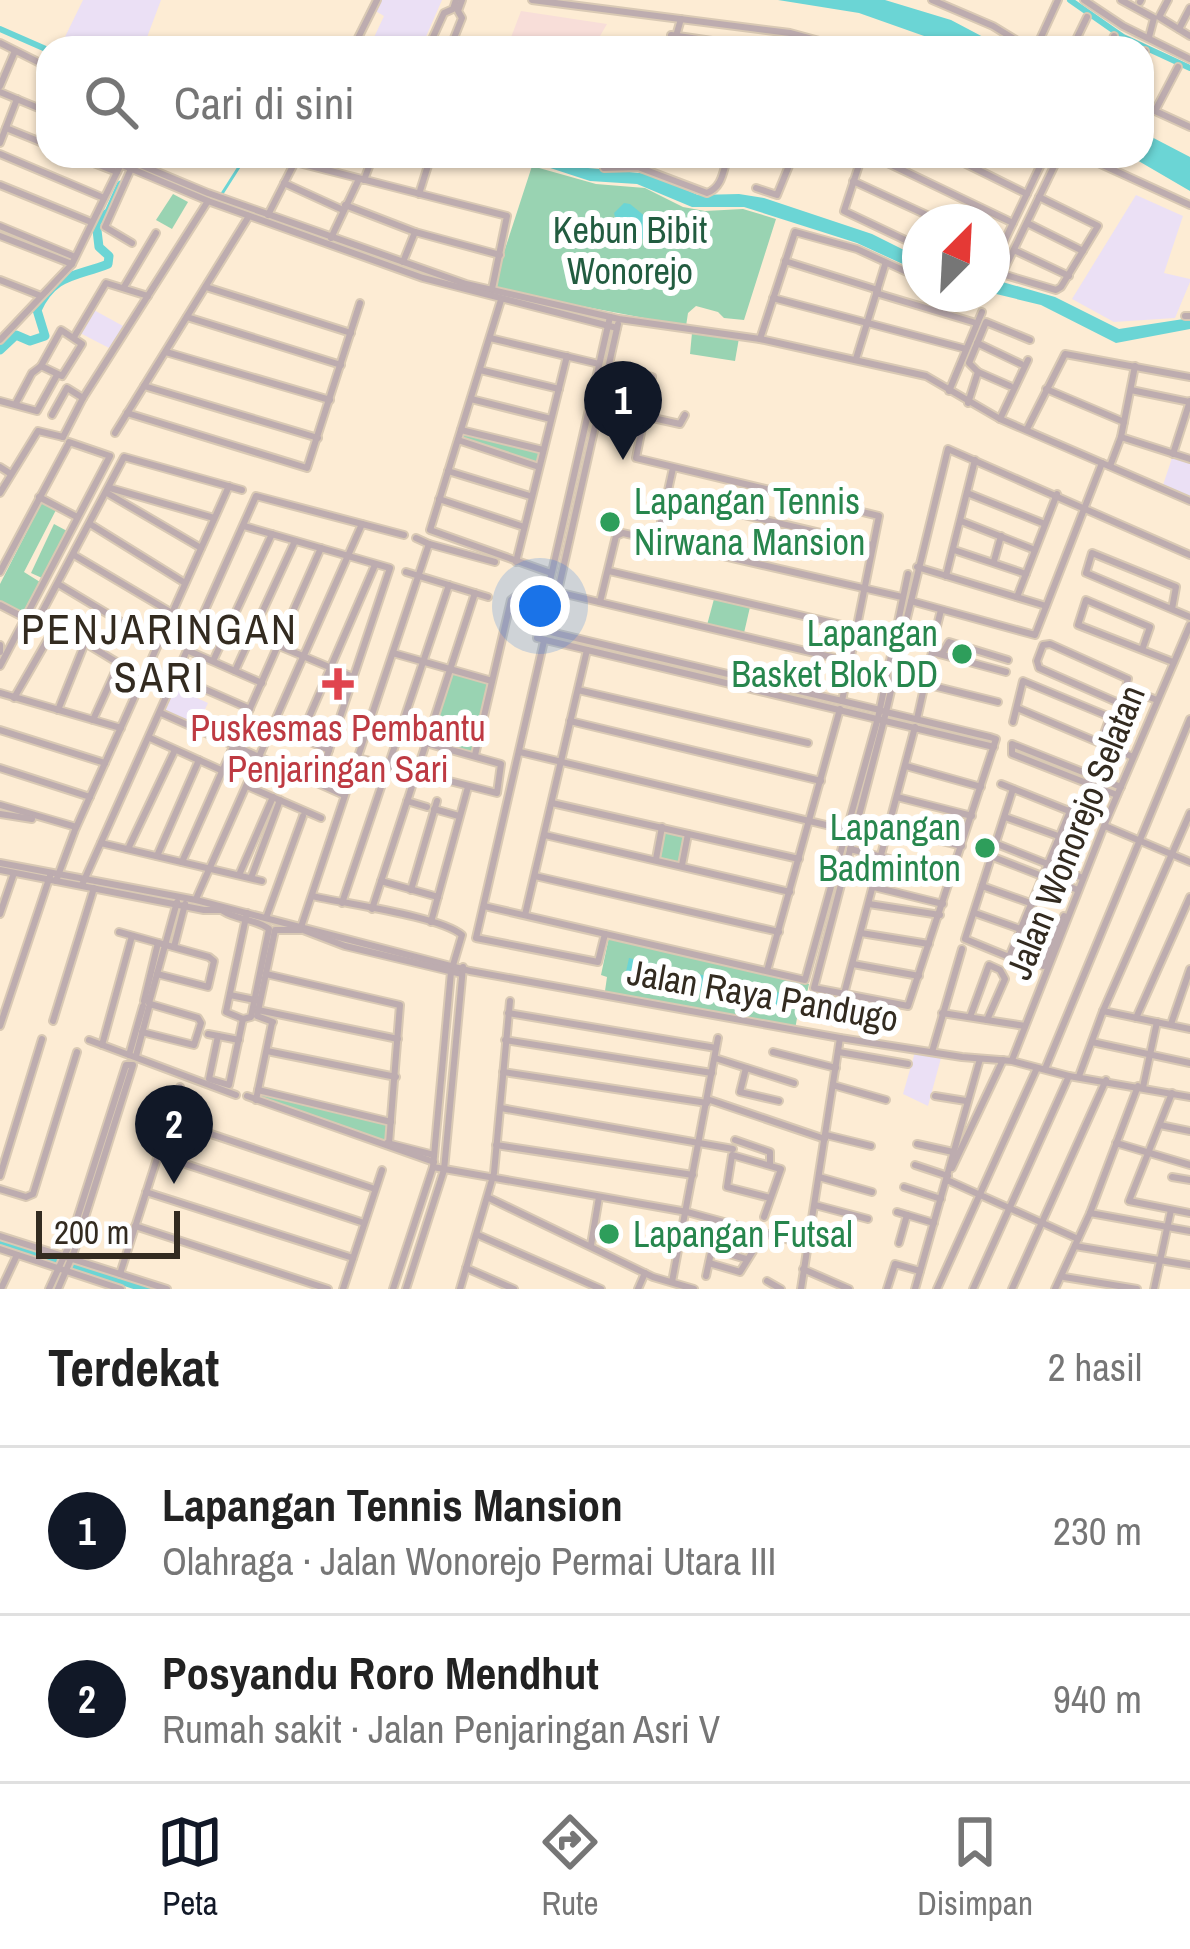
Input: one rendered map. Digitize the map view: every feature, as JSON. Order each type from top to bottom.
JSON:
[{"type":"street","points":[[358,36],[377,0]]},
{"type":"street","points":[[532,0],[800,36]]},
{"type":"street","points":[[932,0],[1011,36]]},
{"type":"street","points":[[1039,36],[1058,0]]},
{"type":"street","points":[[1121,0],[1190,36]]},
{"type":"street","points":[[1149,36],[1168,0]]},
{"type":"street","points":[[1086,1],[1147,36]]},
{"type":"street","points":[[434,36],[445,12],[457,5],[462,18],[455,36]]},
{"type":"street","points":[[1179,29],[1190,8]]},
{"type":"street","points":[[1078,36],[1087,17]]},
{"type":"street","points":[[673,36],[678,19]]},
{"type":"street","points":[[436,31],[447,36]]},
{"type":"street","points":[[1154,40],[1190,59]]},
{"type":"street","points":[[0,43],[36,61]]},
{"type":"street","points":[[15,51],[0,89],[36,107]]},
{"type":"street","points":[[1178,67],[1155,111],[1188,126],[1190,116]]},
{"type":"street","points":[[0,143],[17,99]]},
{"type":"street","points":[[6,128],[36,140]]},
{"type":"street","points":[[0,154],[104,198]]},
{"type":"street","points":[[0,340],[72,263],[119,168]]},
{"type":"street","points":[[134,168],[192,191]]},
{"type":"street","points":[[268,215],[292,168]]},
{"type":"street","points":[[326,168],[509,219],[485,290]]},
{"type":"street","points":[[332,238],[367,168]]},
{"type":"street","points":[[419,194],[427,168]]},
{"type":"street","points":[[641,168],[706,193],[720,182],[724,168]]},
{"type":"street","points":[[756,188],[777,195],[788,168]]},
{"type":"street","points":[[858,168],[844,206],[848,214],[902,239]]},
{"type":"street","points":[[898,168],[1013,224]]},
{"type":"street","points":[[974,168],[1027,194]]},
{"type":"street","points":[[1010,258],[1053,168]]},
{"type":"street","points":[[1109,168],[1190,205]]},
{"type":"street","points":[[132,226],[129,241],[105,227],[131,169],[485,290],[501,300],[613,323],[760,339],[926,376],[968,404],[1190,501]]},
{"type":"street","points":[[1010,230],[1039,170],[1049,175]]},
{"type":"street","points":[[853,182],[902,204]]},
{"type":"street","points":[[284,183],[415,232],[500,255]]},
{"type":"street","points":[[0,185],[92,223]]},
{"type":"street","points":[[1010,276],[1060,289],[1098,226],[1039,197]]},
{"type":"street","points":[[215,198],[249,215],[485,290],[613,323]]},
{"type":"street","points":[[0,572],[83,398],[215,198]]},
{"type":"street","points":[[115,433],[249,215]]},
{"type":"street","points":[[1027,223],[1083,251]]},
{"type":"street","points":[[0,226],[72,263]]},
{"type":"street","points":[[403,262],[415,232]]},
{"type":"street","points":[[760,339],[797,232],[856,249],[902,271]]},
{"type":"street","points":[[123,287],[156,233]]},
{"type":"street","points":[[0,236],[72,263]]},
{"type":"street","points":[[1014,250],[1069,276]]},
{"type":"street","points":[[785,261],[976,323]]},
{"type":"street","points":[[856,359],[885,264]]},
{"type":"street","points":[[0,280],[42,297]]},
{"type":"street","points":[[74,337],[106,284],[148,296]]},
{"type":"street","points":[[206,287],[351,333]]},
{"type":"street","points":[[773,298],[966,349]]},
{"type":"street","points":[[501,300],[430,530],[551,573]]},
{"type":"street","points":[[127,413],[305,468],[360,303]]},
{"type":"street","points":[[949,391],[982,312]]},
{"type":"street","points":[[187,317],[341,365]]},
{"type":"street","points":[[0,319],[15,325]]},
{"type":"street","points":[[1010,386],[969,365],[977,343],[988,320],[1030,340]]},
{"type":"street","points":[[605,934],[598,962],[478,940],[476,935],[520,752],[544,604],[599,364],[613,323]]},
{"type":"street","points":[[549,631],[610,364],[613,323]]},
{"type":"street","points":[[16,404],[59,331],[74,337],[81,347],[64,374],[41,366]]},
{"type":"street","points":[[490,338],[599,364]]},
{"type":"street","points":[[977,343],[1024,362],[1000,419]]},
{"type":"street","points":[[165,352],[330,400]]},
{"type":"street","points":[[1026,430],[1065,354],[1190,377]]},
{"type":"street","points":[[516,562],[566,356]]},
{"type":"street","points":[[610,364],[652,377],[634,457],[880,518],[841,705],[767,971]]},
{"type":"street","points":[[600,602],[618,533],[864,588],[1037,634],[1085,506],[1121,436],[1135,366]]},
{"type":"street","points":[[480,370],[559,389]]},
{"type":"street","points":[[968,404],[978,372]]},
{"type":"street","points":[[0,401],[37,411],[57,375]]},
{"type":"street","points":[[144,386],[318,438]]},
{"type":"street","points":[[52,416],[67,388],[83,398]]},
{"type":"street","points":[[1046,389],[1124,422]]},
{"type":"street","points":[[1131,390],[1190,402],[1186,431],[1173,454]]},
{"type":"street","points":[[471,399],[551,418]]},
{"type":"street","points":[[644,416],[680,424],[685,415]]},
{"type":"street","points":[[0,494],[38,431],[110,456],[0,666]]},
{"type":"street","points":[[459,435],[543,450]]},
{"type":"street","points":[[459,435],[539,467]]},
{"type":"street","points":[[1121,436],[1190,459]]},
{"type":"street","points":[[905,626],[904,598],[917,567],[946,451],[1057,494],[1190,555]]},
{"type":"street","points":[[143,678],[40,615],[126,456],[242,490]]},
{"type":"street","points":[[946,576],[975,460]]},
{"type":"street","points":[[0,467],[11,474]]},
{"type":"street","points":[[657,540],[674,468]]},
{"type":"street","points":[[448,471],[532,497]]},
{"type":"street","points":[[0,1026],[54,876],[229,486]]},
{"type":"street","points":[[108,491],[214,518]]},
{"type":"street","points":[[108,491],[201,548]]},
{"type":"street","points":[[967,493],[1046,524]]},
{"type":"street","points":[[1017,597],[1057,494]]},
{"type":"street","points":[[83,882],[258,495],[404,535]]},
{"type":"street","points":[[39,497],[77,517]]},
{"type":"street","points":[[668,497],[872,545]]},
{"type":"street","points":[[439,499],[524,527]]},
{"type":"street","points":[[961,520],[1036,550]]},
{"type":"street","points":[[90,524],[185,583]]},
{"type":"street","points":[[196,900],[362,524]]},
{"type":"street","points":[[244,526],[390,568],[317,783]]},
{"type":"street","points":[[213,662],[272,534]]},
{"type":"street","points":[[993,562],[1001,536]]},
{"type":"street","points":[[560,537],[571,539]]},
{"type":"street","points":[[416,538],[495,562]]},
{"type":"street","points":[[235,671],[295,541]]},
{"type":"street","points":[[398,1039],[273,1018],[258,1010],[275,930],[299,927],[312,896],[429,544]]},
{"type":"street","points":[[182,862],[321,548]]},
{"type":"street","points":[[953,550],[1026,574]]},
{"type":"street","points":[[1172,609],[1176,587],[1093,551],[1086,573],[1190,621]]},
{"type":"street","points":[[74,554],[172,613]]},
{"type":"street","points":[[300,738],[375,564]]},
{"type":"street","points":[[917,567],[1046,607]]},
{"type":"street","points":[[609,571],[855,628]]},
{"type":"street","points":[[406,572],[488,596]]},
{"type":"street","points":[[540,636],[549,631],[657,661],[882,715],[916,723],[995,743],[910,1006],[814,988],[882,715],[908,574]]},
{"type":"street","points":[[58,584],[158,644]]},
{"type":"street","points":[[342,903],[449,585]]},
{"type":"street","points":[[557,592],[848,661]]},
{"type":"street","points":[[372,910],[475,593]]},
{"type":"street","points":[[475,756],[513,598],[544,604]]},
{"type":"street","points":[[1142,650],[1150,627],[1086,600],[1078,625],[1142,650],[1190,661]]},
{"type":"street","points":[[0,605],[25,618]]},
{"type":"street","points":[[934,638],[941,610]]},
{"type":"street","name":"Jalan Wonorejo Selatan","points":[[949,1175],[1025,1026],[1130,756],[1190,621]]},
{"type":"street","points":[[14,698],[56,625]]},
{"type":"street","points":[[540,636],[587,652],[657,661]]},
{"type":"street","points":[[844,994],[925,684],[938,653],[949,642],[1008,660]]},
{"type":"street","points":[[58,710],[85,643]]},
{"type":"street","points":[[1050,644],[1129,679],[1128,689],[1118,704],[1039,668],[1036,661],[1043,645],[1050,644]]},
{"type":"street","points":[[278,645],[353,677]]},
{"type":"street","points":[[189,651],[262,682]]},
{"type":"street","points":[[526,915],[587,652]]},
{"type":"street","points":[[393,653],[492,681]]},
{"type":"street","points":[[938,653],[1006,672]]},
{"type":"street","points":[[484,906],[806,979],[899,657]]},
{"type":"street","points":[[92,720],[119,663]]},
{"type":"street","points":[[177,677],[250,709]]},
{"type":"street","points":[[1013,722],[1024,677],[1111,717],[1101,742]]},
{"type":"street","points":[[925,684],[998,702]]},
{"type":"street","points":[[1128,689],[1156,700]]},
{"type":"street","points":[[578,691],[808,743]]},
{"type":"street","points":[[0,694],[121,728]]},
{"type":"street","points":[[1017,708],[1130,756]]},
{"type":"street","points":[[161,713],[345,795]]},
{"type":"street","points":[[937,1289],[1041,1068],[1190,719]]},
{"type":"street","points":[[570,722],[821,781]]},
{"type":"street","points":[[273,726],[329,751]]},
{"type":"street","points":[[0,730],[105,763]]},
{"type":"street","points":[[150,738],[223,771]]},
{"type":"street","points":[[358,758],[497,793],[503,766],[426,743]]},
{"type":"street","points":[[1012,744],[1064,763],[1119,791],[1012,754],[1012,744]]},
{"type":"street","points":[[128,849],[175,750]]},
{"type":"street","points":[[520,752],[848,830]]},
{"type":"street","points":[[157,856],[199,760]]},
{"type":"street","points":[[1061,773],[1064,763]]},
{"type":"street","points":[[906,766],[981,787]]},
{"type":"street","points":[[0,768],[90,797]]},
{"type":"street","points":[[1001,784],[1071,808],[1012,956],[965,941],[1013,789]]},
{"type":"street","points":[[246,786],[321,818]]},
{"type":"street","points":[[430,922],[468,786]]},
{"type":"street","points":[[897,797],[972,816]]},
{"type":"street","points":[[239,875],[276,799]]},
{"type":"street","points":[[251,878],[276,799]]},
{"type":"street","points":[[407,801],[460,817]]},
{"type":"street","points":[[552,803],[799,859]]},
{"type":"street","points":[[411,890],[433,806]]},
{"type":"street","points":[[0,809],[76,827]]},
{"type":"street","points":[[997,844],[1081,878],[1105,812]]},
{"type":"street","points":[[1079,1076],[1190,813]]},
{"type":"street","points":[[266,918],[303,816]]},
{"type":"street","points":[[1004,817],[1060,837]]},
{"type":"street","points":[[1104,826],[1190,862]]},
{"type":"street","points":[[656,860],[662,827]]},
{"type":"street","points":[[890,828],[963,846]]},
{"type":"street","points":[[682,866],[688,833]]},
{"type":"street","points":[[545,835],[790,892]]},
{"type":"street","points":[[101,843],[262,881]]},
{"type":"street","points":[[850,849],[954,875]]},
{"type":"street","points":[[993,856],[1077,889],[1043,966]]},
{"type":"street","points":[[0,867],[14,873],[54,876]]},
{"type":"street","points":[[0,867],[224,909]]},
{"type":"street","points":[[0,914],[14,873]]},
{"type":"street","points":[[535,876],[779,932]]},
{"type":"street","points":[[381,881],[438,897]]},
{"type":"street","points":[[83,882],[94,888],[196,900],[224,909]]},
{"type":"street","points":[[982,886],[1033,904]]},
{"type":"street","points":[[874,887],[944,904]]},
{"type":"street","points":[[53,1021],[94,888]]},
{"type":"street","points":[[312,896],[460,932],[452,968],[434,1161],[393,1289]]},
{"type":"street","points":[[1136,1018],[1190,896]]},
{"type":"street","points":[[132,1056],[181,901]]},
{"type":"street","points":[[869,904],[940,915]]},
{"type":"street","name":"Jalan Raya Pandugo","points":[[224,909],[299,927],[345,946],[452,968],[840,1038],[1007,1060],[1190,1097]]},
{"type":"street","points":[[974,913],[1023,929]]},
{"type":"street","points":[[246,916],[269,929],[251,1017],[226,1014],[230,995],[246,916]]},
{"type":"street","points":[[119,932],[213,959],[209,986],[157,974]]},
{"type":"street","points":[[861,933],[930,944]]},
{"type":"street","points":[[102,1045],[132,936]]},
{"type":"street","points":[[132,1056],[165,945]]},
{"type":"street","points":[[932,1052],[962,949]]},
{"type":"street","points":[[853,964],[920,976]]},
{"type":"street","points":[[970,1017],[987,965],[1000,970],[1005,979]]},
{"type":"street","points":[[987,1020],[1010,968]]},
{"type":"street","points":[[406,1289],[444,1170],[465,970]]},
{"type":"street","points":[[266,974],[402,1008],[387,1145]]},
{"type":"street","points":[[1171,1024],[1189,975]]},
{"type":"street","points":[[230,995],[255,1000]]},
{"type":"street","points":[[460,1289],[493,1180],[510,1001]]},
{"type":"street","points":[[142,1032],[194,1045],[201,1023],[198,1018],[147,1004]]},
{"type":"street","points":[[1103,1011],[1190,1029]]},
{"type":"street","points":[[942,1012],[1025,1026]]},
{"type":"street","points":[[508,1013],[716,1053],[794,1083]]},
{"type":"street","points":[[273,1018],[258,1090],[252,1098],[434,1161],[444,1170],[687,1212],[837,1247]]},
{"type":"street","points":[[218,1036],[209,1079],[229,1085],[243,1019]]},
{"type":"street","points":[[1055,1289],[1140,1087],[1157,1022]]},
{"type":"street","points":[[208,1034],[239,1040]]},
{"type":"street","points":[[672,1282],[718,1038]]},
{"type":"street","points":[[801,1289],[840,1038]]},
{"type":"street","points":[[0,1177],[42,1039]]},
{"type":"street","points":[[89,1040],[236,1095]]},
{"type":"street","points":[[505,1040],[712,1073]]},
{"type":"street","points":[[1092,1042],[1190,1063]]},
{"type":"street","points":[[267,1051],[396,1077]]},
{"type":"street","points":[[0,1189],[26,1197],[33,1194],[77,1052]]},
{"type":"street","points":[[773,1052],[836,1068]]},
{"type":"street","points":[[839,1052],[908,1064]]},
{"type":"street","points":[[914,1289],[980,1060]]},
{"type":"street","points":[[54,1289],[65,1264],[133,1065],[126,1066],[65,1264]]},
{"type":"street","points":[[746,1068],[740,1094],[778,1101]]},
{"type":"street","points":[[503,1072],[707,1101],[871,1146]]},
{"type":"street","points":[[974,1289],[1069,1076]]},
{"type":"street","points":[[1012,1289],[1106,1080]]},
{"type":"street","points":[[833,1085],[886,1100]]},
{"type":"street","points":[[120,1274],[180,1087]]},
{"type":"street","points":[[258,1090],[392,1123]]},
{"type":"street","points":[[1172,1093],[1130,1202],[1190,1214]]},
{"type":"street","points":[[935,1096],[966,1101]]},
{"type":"street","points":[[499,1108],[772,1153],[770,1165]]},
{"type":"street","points":[[170,1120],[375,1189]]},
{"type":"street","points":[[739,1125],[729,1189],[770,1198]]},
{"type":"street","points":[[1160,1125],[1190,1131]]},
{"type":"street","points":[[1116,1143],[1190,1165]]},
{"type":"street","points":[[496,1144],[693,1175]]},
{"type":"street","points":[[917,1144],[953,1152]]},
{"type":"street","points":[[734,1148],[781,1171],[764,1217]]},
{"type":"street","points":[[158,1155],[364,1222]]},
{"type":"street","points":[[1174,1162],[1171,1178],[1190,1180]]},
{"type":"street","points":[[915,1165],[949,1175],[1076,1242],[1190,1265]]},
{"type":"street","points":[[343,1289],[382,1170]]},
{"type":"street","points":[[819,1177],[872,1192]]},
{"type":"street","points":[[904,1187],[941,1199]]},
{"type":"street","points":[[146,1192],[353,1258]]},
{"type":"street","points":[[489,1198],[645,1273],[694,1289]]},
{"type":"street","points":[[591,1245],[598,1198]]},
{"type":"street","points":[[814,1205],[868,1219]]},
{"type":"street","points":[[1154,1289],[1171,1210]]},
{"type":"street","points":[[896,1212],[934,1223]]},
{"type":"street","points":[[1090,1213],[1190,1232]]},
{"type":"street","points":[[899,1243],[907,1215]]},
{"type":"street","points":[[135,1226],[328,1289]]},
{"type":"street","points":[[477,1234],[602,1289]]},
{"type":"street","points":[[0,1235],[121,1289]]},
{"type":"street","points":[[682,1240],[746,1259]]},
{"type":"street","points":[[709,1263],[738,1273],[758,1244]]},
{"type":"street","points":[[706,1276],[712,1248]]},
{"type":"street","points":[[0,1250],[120,1274],[167,1289]]},
{"type":"street","points":[[2,1289],[17,1255]]},
{"type":"street","points":[[887,1289],[895,1264],[920,1271]]},
{"type":"street","points":[[466,1268],[514,1289]]},
{"type":"street","points":[[803,1269],[849,1289]]},
{"type":"street","points":[[638,1289],[645,1273]]},
{"type":"street","points":[[1062,1276],[1137,1289]]},
{"type":"street","points":[[767,1281],[781,1289]]},
{"type":"shaded area","points":[[83,0],[161,0],[148,36],[65,36]]},
{"type":"shaded area","points":[[380,0],[442,0],[426,36],[375,36],[384,16],[374,10]]},
{"type":"shaded area","points":[[521,11],[607,24],[600,36],[512,36]]},
{"type":"shaded area","points":[[1136,195],[1183,216],[1164,273],[1190,279],[1175,318],[1114,322],[1072,299]]},
{"type":"shaded area","points":[[92,309],[123,326],[111,349],[80,333]]},
{"type":"shaded area","points":[[1173,455],[1190,460],[1190,501],[1162,488]]},
{"type":"shaded area","points":[[175,688],[208,703],[197,726],[165,711]]},
{"type":"shaded area","points":[[915,1052],[941,1058],[928,1106],[903,1094]]},
{"type":"green space","name":"Kebun Bibit Wonorejo","points":[[531,168],[596,184],[645,188],[683,207],[743,209],[776,219],[744,320],[724,318],[696,306],[688,313],[686,326],[492,289]]},
{"type":"green space","points":[[173,194],[188,202],[172,229],[156,220]]},
{"type":"green space","points":[[692,333],[739,338],[735,361],[690,354]]},
{"type":"green space","points":[[464,433],[542,452],[540,465],[462,439]]},
{"type":"green space","points":[[42,502],[56,510],[24,572],[40,582],[23,612],[0,601],[0,584]]},
{"type":"green space","points":[[54,524],[67,531],[42,578],[31,573]]},
{"type":"green space","points":[[714,599],[750,607],[744,633],[707,625]]},
{"type":"green space","points":[[450,669],[492,681],[475,756],[426,743]]},
{"type":"green space","points":[[659,831],[690,839],[683,864],[654,857]]},
{"type":"green space","points":[[609,937],[809,984],[803,1012],[798,1012],[795,1030],[605,991],[607,977],[601,975]]},
{"type":"green space","points":[[262,1095],[390,1125],[385,1142],[260,1101]]},
{"type":"water","points":[[778,0],[885,0],[951,20],[981,36],[924,36],[859,13]]},
{"type":"water","points":[[1154,138],[1190,157],[1190,191],[1151,168]]},
{"type":"water","points":[[550,168],[650,174],[698,195],[764,198],[872,234],[902,249],[902,264],[857,243],[744,207],[692,207],[637,184],[590,181]]},
{"type":"water","points":[[624,203],[657,226],[675,230],[674,237],[648,241],[633,235],[615,217]]},
{"type":"water","points":[[1010,284],[1055,297],[1119,329],[1190,318],[1190,329],[1116,343],[1041,305],[1010,297]]},
{"type":"water","points":[[629,958],[802,998],[801,1010],[625,976]]},
{"type":"waterway","points":[[1070,0],[1122,36]]},
{"type":"waterway","points":[[0,29],[36,45]]},
{"type":"waterway","points":[[1154,51],[1190,68]]},
{"type":"waterway","points":[[238,168],[218,200],[416,269]]},
{"type":"waterway","points":[[0,350],[16,335],[30,341],[45,336],[37,310],[51,289],[67,278],[108,264],[109,256],[99,247],[96,222],[109,212],[121,185]]},
{"type":"waterway","points":[[540,304],[603,319]]},
{"type":"waterway","points":[[0,1241],[148,1289]]},
{"type":"place","name":"Lapangan Tennis Mansion","points":[[623,460]]},
{"type":"place","name":"Lapangan Tennis Nirwana Mansion","points":[[610,522]]},
{"type":"place","name":"Lapangan Basket Blok DD","points":[[962,654]]},
{"type":"place","name":"Puskesmas Pembantu Penjaringan Sari","points":[[338,684]]},
{"type":"place","name":"Lapangan Badminton","points":[[985,848]]},
{"type":"place","name":"Posyandu Roro Mendhut","points":[[174,1184]]},
{"type":"place","name":"Lapangan Futsal","points":[[609,1234]]},
{"type":"district","name":"PENJARINGAN SARI","points":[[160,653]]}]
